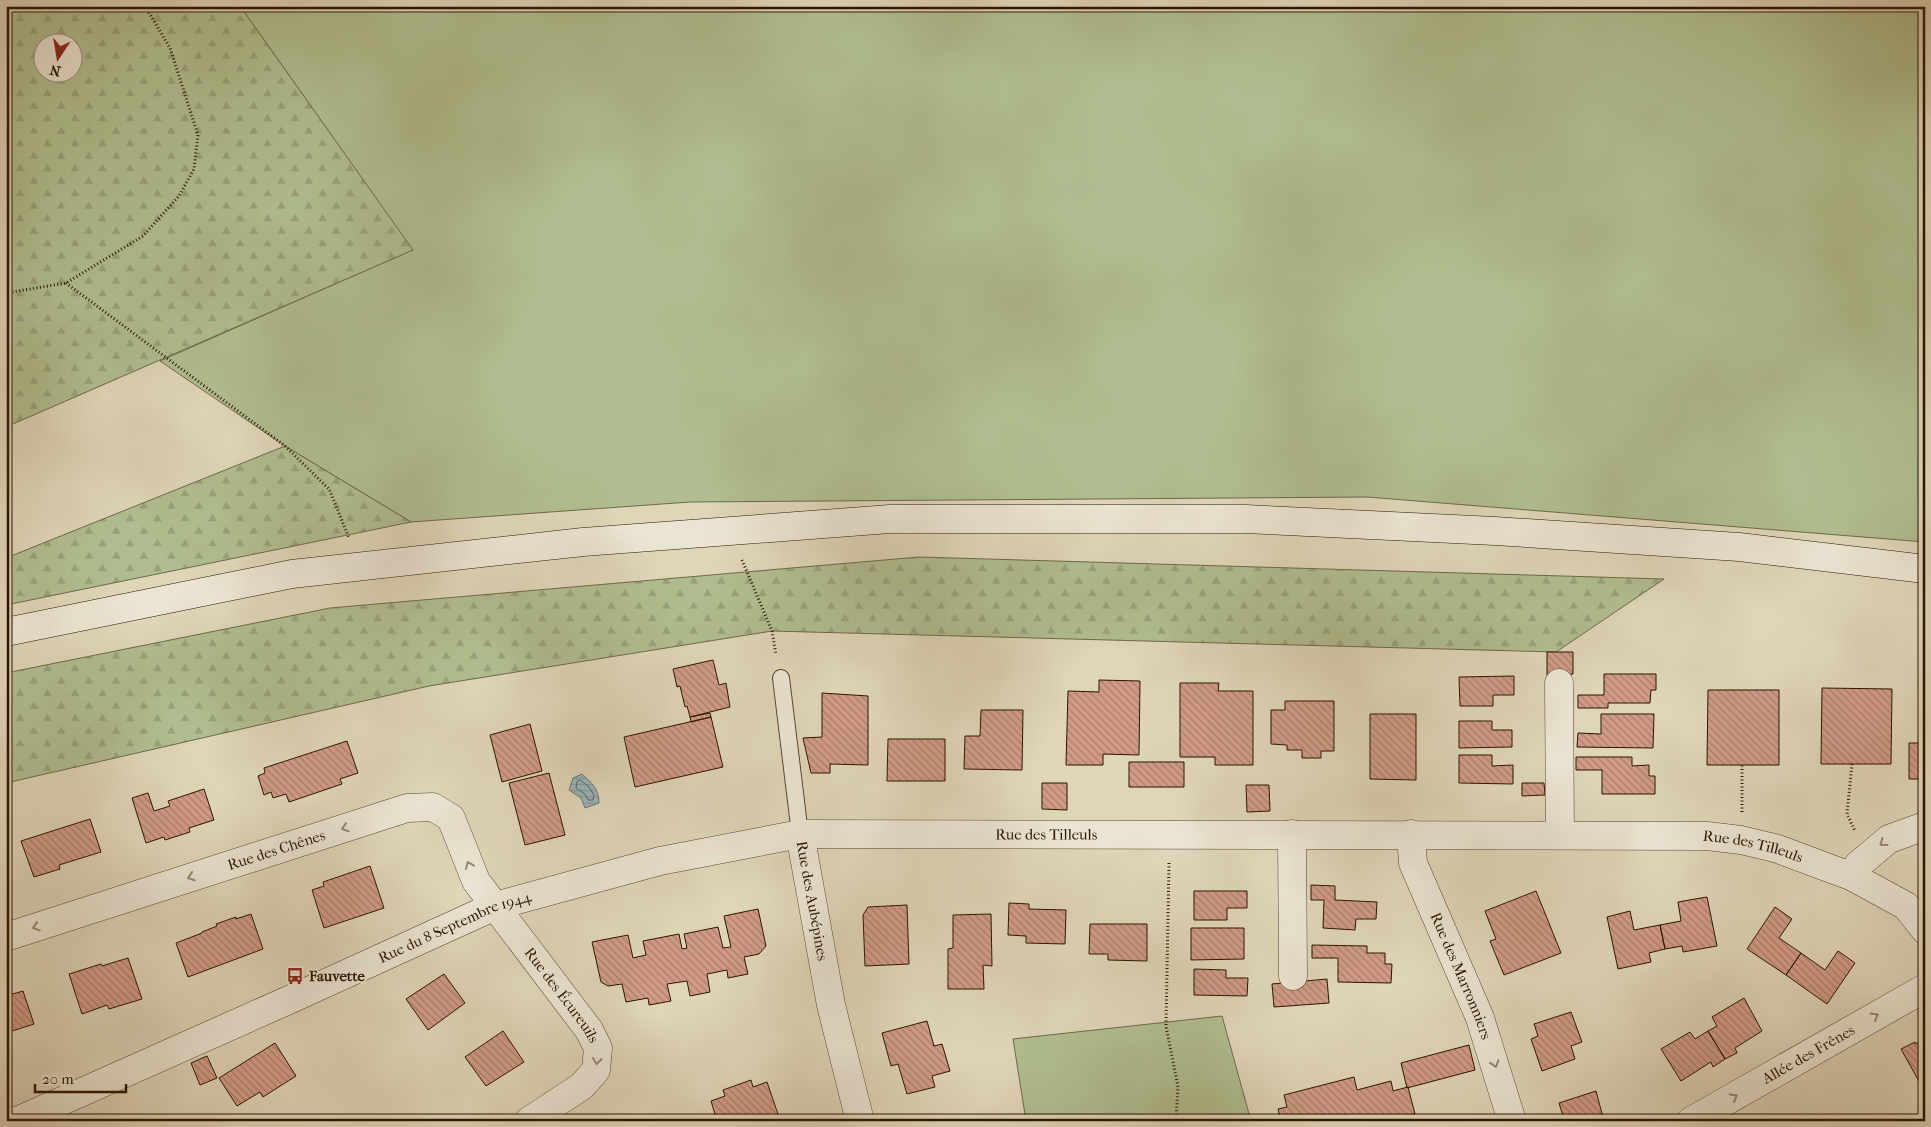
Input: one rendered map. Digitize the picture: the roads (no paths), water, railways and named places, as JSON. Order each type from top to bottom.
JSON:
[{"type":"street","points":[[6,632],[292,574],[582,542],[890,519],[1244,520],[1495,531],[1729,547],[1925,569]]},
{"type":"street","points":[[1559,683],[1560,835]]},
{"type":"street","name":"Rue des Chênes","points":[[6,937],[407,808],[433,806],[451,818],[476,881],[495,906]]},
{"type":"street","points":[[1860,867],[1890,839],[1925,826]]},
{"type":"street","name":"Rue des Tilleuls","points":[[800,834],[1707,836],[1741,840],[1860,867],[1906,906],[1925,930]]},
{"type":"street","name":"Rue du 8 Septembre 1944","points":[[17,1121],[495,906],[660,861],[800,834]]},
{"type":"street","name":"Rue des Aubépines","points":[[800,834],[831,1005],[860,1121]]},
{"type":"street","points":[[1292,834],[1293,976]]},
{"type":"street","name":"Rue des Marronniers","points":[[1411,834],[1413,863],[1480,1018],[1512,1121]]},
{"type":"street","name":"Rue des Écureuils","points":[[495,906],[589,1030],[598,1048],[596,1070],[582,1086],[529,1121]]},
{"type":"street","name":"Allée des Frênes","points":[[1692,1121],[1925,988]]},
{"type":"lane","name":"Rue des Aubépines","points":[[781,678],[800,834]]},
{"type":"water","points":[[582,774],[594,787],[599,798],[599,803],[585,808],[581,798],[569,790],[573,778]]},
{"type":"place","name":"Fauvette","points":[[295,976]]}]
